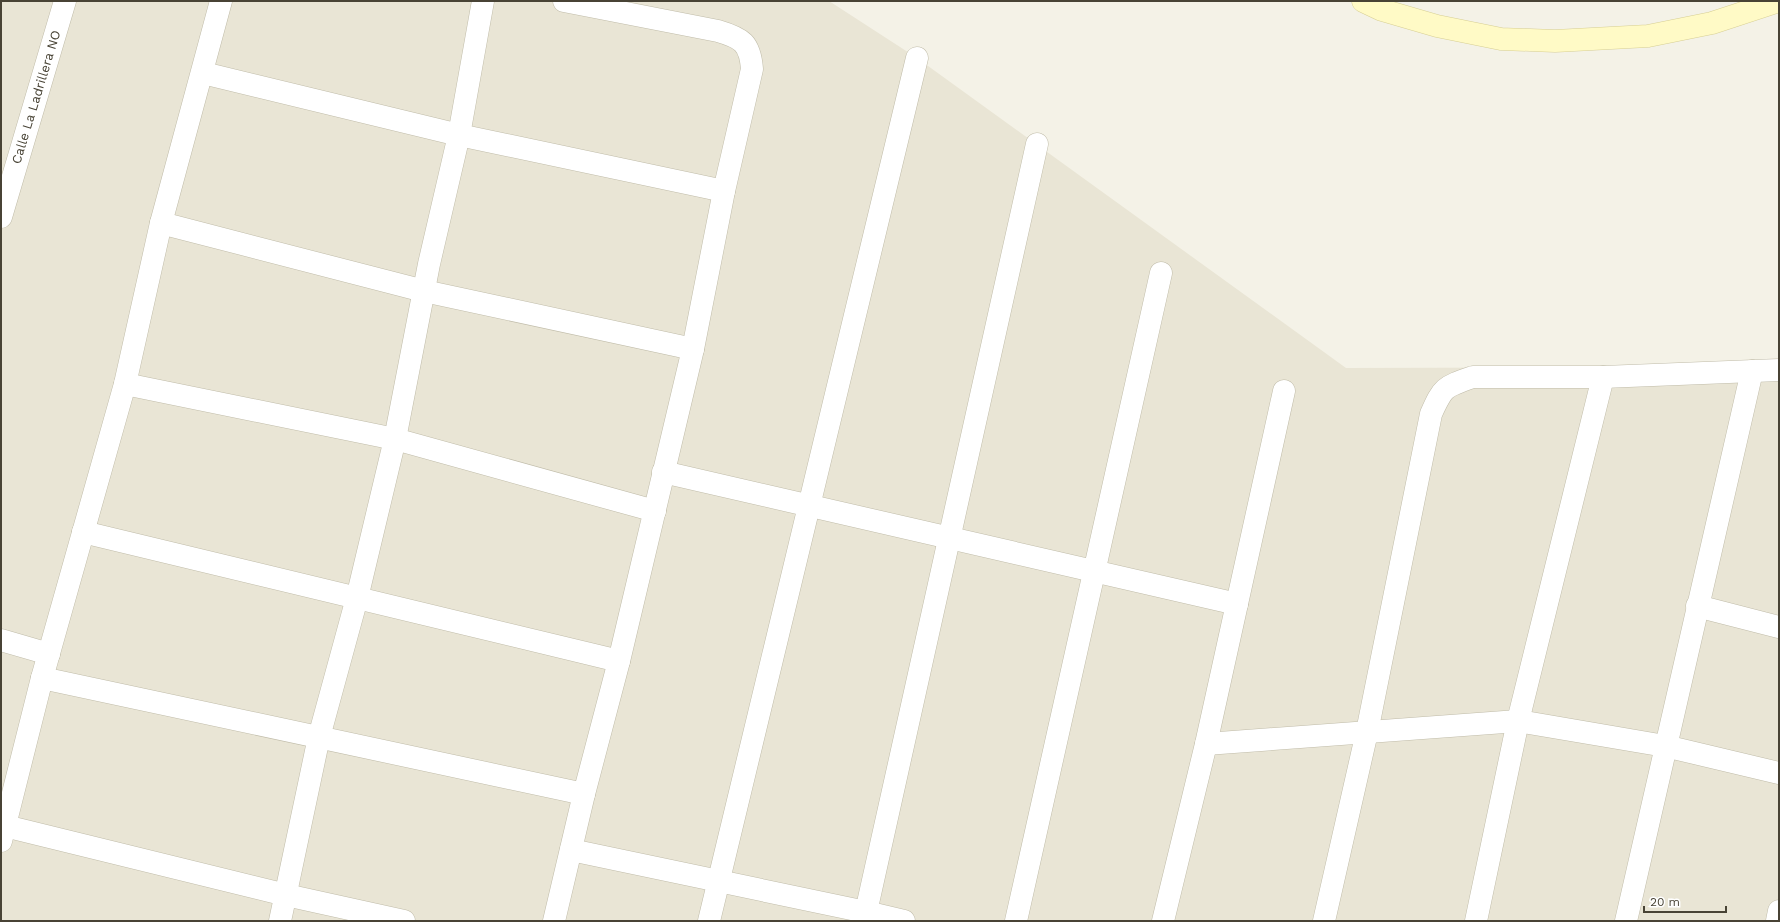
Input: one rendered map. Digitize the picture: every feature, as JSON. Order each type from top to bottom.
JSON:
[{"type":"street","name":"Calle La Ladrillera NO","points":[[1,217],[65,1]]},
{"type":"street","points":[[221,1],[203,74],[161,223],[124,384],[48,654],[3,833],[404,921]]},
{"type":"street","points":[[280,921],[319,737],[356,598],[395,439],[424,292],[459,135],[483,1]]},
{"type":"street","points":[[554,921],[584,794],[619,661],[693,349],[724,191],[752,69],[751,54],[745,44],[733,35],[564,1]]},
{"type":"street","points":[[1363,1],[1382,10],[1436,26],[1501,39],[1556,41],[1648,36],[1712,23],[1779,1]]},
{"type":"street","points":[[709,921],[917,58]]},
{"type":"street","points":[[203,74],[459,135],[724,191]]},
{"type":"street","points":[[865,916],[1037,144]]},
{"type":"street","points":[[161,223],[424,292],[693,349]]},
{"type":"street","points":[[1016,921],[1161,273]]},
{"type":"street","points":[[1324,921],[1367,732],[1431,414],[1441,392],[1454,384],[1473,377],[1603,376],[1779,370]]},
{"type":"street","points":[[1626,921],[1752,371]]},
{"type":"street","points":[[1476,921],[1518,721],[1603,376]]},
{"type":"street","points":[[124,384],[395,439],[655,511]]},
{"type":"street","points":[[1163,921],[1206,744],[1284,391]]},
{"type":"street","points":[[663,472],[1237,604]]},
{"type":"street","points":[[82,532],[619,661]]},
{"type":"street","points":[[1697,606],[1779,627]]},
{"type":"street","points":[[1,640],[48,654]]},
{"type":"street","points":[[42,678],[584,794]]},
{"type":"street","points":[[1206,744],[1518,721],[1666,746],[1779,773]]},
{"type":"street","points":[[571,850],[719,881],[865,916],[904,921]]},
{"type":"street","points":[[1777,921],[1779,911]]},
{"type":"shaded area","points":[[1,1],[829,1],[917,58],[1346,368],[1779,367],[1779,921],[1,921]]}]
